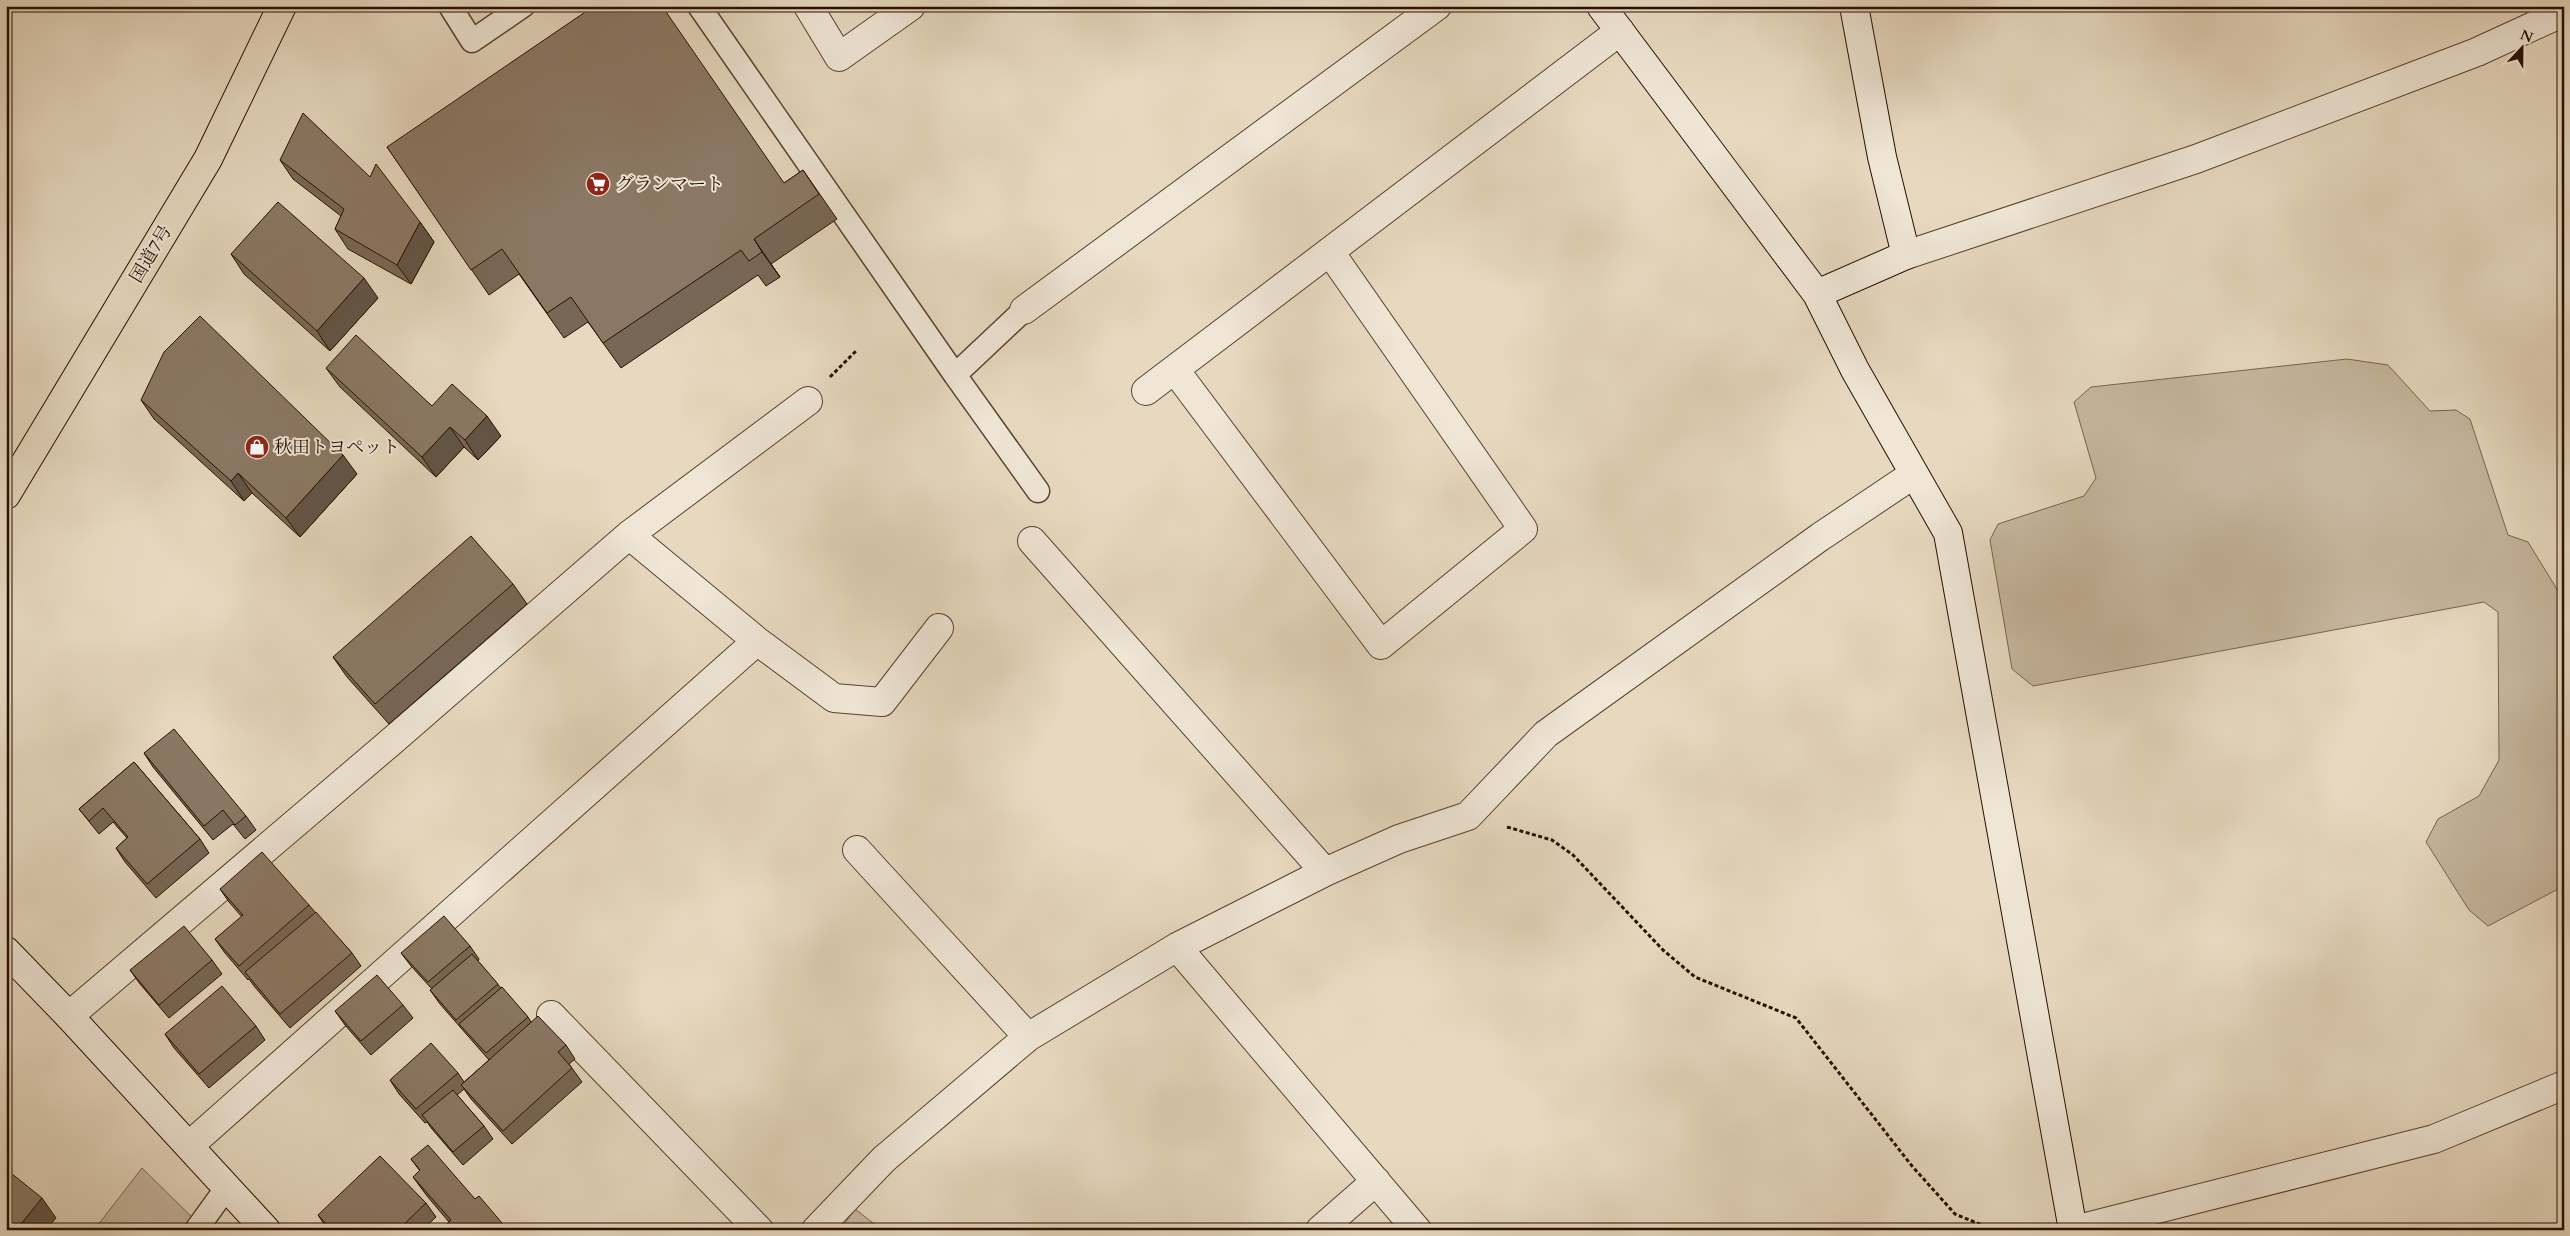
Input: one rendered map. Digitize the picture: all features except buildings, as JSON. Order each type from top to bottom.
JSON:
[{"type":"highway","name":"国道7号","points":[[6,495],[208,159],[282,6]]},
{"type":"street","points":[[808,6],[840,57],[911,6]]},
{"type":"street","points":[[1024,310],[1437,6]]},
{"type":"street","points":[[1601,6],[1817,294],[1855,370],[1948,533],[2074,1230],[2434,1139],[2564,1085]]},
{"type":"street","points":[[1854,6],[1882,157],[1906,255]]},
{"type":"street","points":[[1817,294],[1906,255],[2196,159],[2477,52],[2564,12]]},
{"type":"street","points":[[1146,391],[1620,31]]},
{"type":"street","points":[[1175,370],[1381,645],[1523,529],[1330,252]]},
{"type":"street","points":[[70,1016],[629,535],[808,401]]},
{"type":"street","points":[[816,1230],[884,1159],[1028,1037],[1177,946],[1325,872],[1398,839],[1468,816],[1546,734],[1820,537],[1914,474]]},
{"type":"street","points":[[629,535],[757,641],[834,698],[882,702],[939,628]]},
{"type":"street","points":[[1032,541],[1325,872]]},
{"type":"street","points":[[190,1145],[757,641]]},
{"type":"street","points":[[857,850],[1028,1037]]},
{"type":"street","points":[[1177,946],[1417,1230]]},
{"type":"street","points":[[6,951],[70,1016],[266,1230]]},
{"type":"street","points":[[551,1015],[759,1230]]},
{"type":"street","points":[[1320,1230],[1376,1181]]},
{"type":"lane","points":[[450,6],[472,41],[523,6]]},
{"type":"lane","points":[[699,6],[955,375],[1038,491]]},
{"type":"lane","points":[[955,375],[1024,310]]},
{"type":"lane","points":[[196,1230],[227,1187]]},
{"type":"path","points":[[1468,816],[1552,840],[1573,855],[1663,950],[1695,977],[1796,1018],[1912,1166],[1955,1214],[1994,1230]]},
{"type":"shaded area","points":[[2347,359],[2388,365],[2430,411],[2456,410],[2470,419],[2508,535],[2528,542],[2563,599],[2564,886],[2488,926],[2469,910],[2426,842],[2438,819],[2479,796],[2499,760],[2498,612],[2484,602],[2033,686],[2012,669],[1990,540],[1998,524],[2084,496],[2096,478],[2074,402],[2091,387]]},
{"type":"shaded area","points":[[142,1168],[205,1230],[94,1230]]},
{"type":"shaded area","points":[[855,1209],[882,1230],[840,1230]]},
{"type":"place","name":"グランマート","points":[[598,184]]},
{"type":"place","name":"秋田トヨペット","points":[[257,447]]}]
